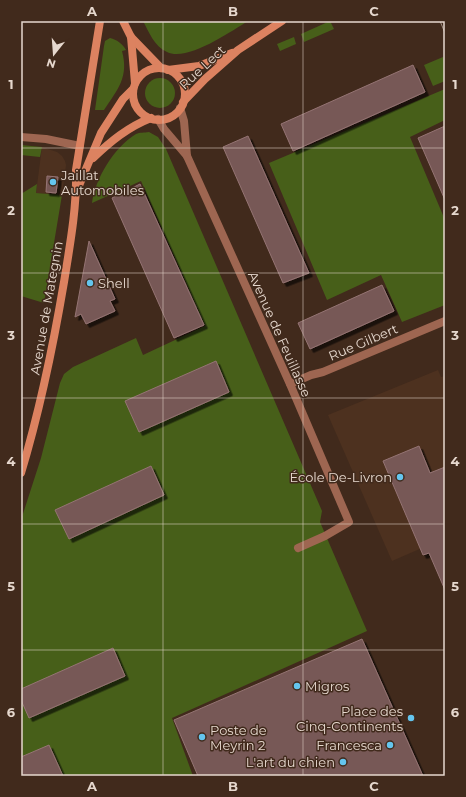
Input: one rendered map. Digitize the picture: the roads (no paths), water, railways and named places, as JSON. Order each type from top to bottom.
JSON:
[{"type":"main road","name":"Avenue de Mategnin","points":[[21,473],[38,411],[51,352],[67,265],[76,193],[76,170],[100,21]]},
{"type":"main road","points":[[123,21],[131,37],[164,69],[173,73],[182,83],[184,89],[182,105],[170,117],[154,119],[146,116],[138,109],[134,100],[131,37]]},
{"type":"main road","name":"Rue Lect","points":[[182,105],[205,79],[238,50],[282,21]]},
{"type":"main road","name":"Rue Lect","points":[[164,69],[199,66],[238,50]]},
{"type":"main road","points":[[134,86],[138,78],[148,70],[164,69]]},
{"type":"main road","name":"Avenue de Mategnin","points":[[76,193],[104,128],[123,99],[134,86]]},
{"type":"main road","name":"Avenue de Mategnin","points":[[90,160],[121,134],[138,123],[154,119]]},
{"type":"street","name":"Avenue de Feuillasse","points":[[182,105],[187,156]]},
{"type":"street","name":"Avenue de Feuillasse","points":[[154,119],[187,156],[290,384],[349,522],[326,536],[298,548]]},
{"type":"street","points":[[21,137],[46,139],[80,146]]},
{"type":"street","name":"Rue Gilbert","points":[[290,384],[310,375],[323,372],[445,321]]},
{"type":"tram line","points":[[440,21],[445,33]]},
{"type":"place","name":"Jaillat Automobiles","points":[[53,182]]},
{"type":"place","name":"Shell","points":[[90,283]]},
{"type":"place","name":"École De-Livron","points":[[400,477]]},
{"type":"place","name":"Migros","points":[[297,686]]},
{"type":"place","name":"Place des Cinq-Continents","points":[[411,718]]},
{"type":"place","name":"Poste de Meyrin 2","points":[[202,737]]},
{"type":"place","name":"Francesca","points":[[390,745]]},
{"type":"place","name":"L'art du chien","points":[[343,762]]}]
